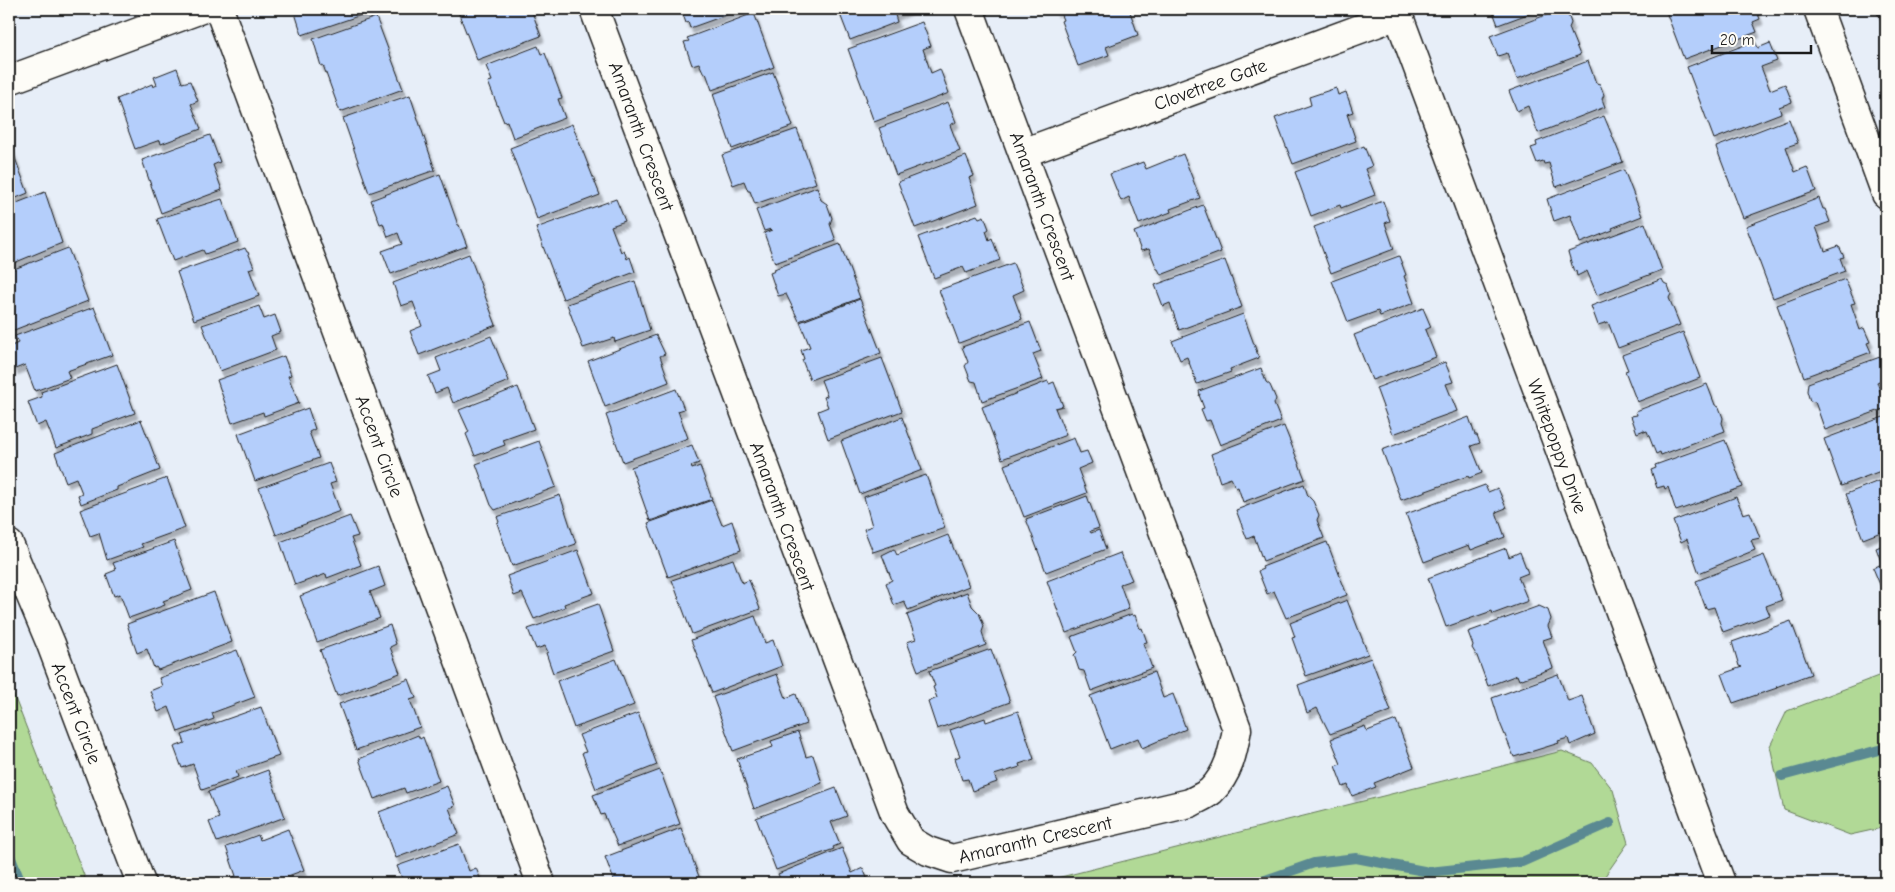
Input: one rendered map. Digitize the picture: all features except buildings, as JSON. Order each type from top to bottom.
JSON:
[{"type":"street","points":[[9,80],[201,9]]},
{"type":"street","name":"Accent Circle","points":[[219,9],[541,883]]},
{"type":"street","name":"Amaranth Crescent","points":[[594,9],[895,814],[911,841],[928,852],[952,860],[1190,803],[1210,792],[1221,778],[1232,757],[1237,728],[969,9]]},
{"type":"street","points":[[1818,9],[1886,194]]},
{"type":"street","name":"Clovetree Gate","points":[[1023,153],[1397,12]]},
{"type":"street","name":"Whitepoppy Drive","points":[[1397,12],[1721,883]]},
{"type":"street","name":"Accent Circle","points":[[9,544],[51,644],[141,883]]},
{"type":"green space","points":[[1886,673],[1886,827],[1850,835],[1784,810],[1770,746],[1787,711]]},
{"type":"green space","points":[[9,683],[87,883],[9,883]]},
{"type":"green space","points":[[1562,751],[1592,763],[1613,790],[1628,843],[1600,883],[1037,883]]},
{"type":"waterway","points":[[1782,776],[1886,748]]},
{"type":"waterway","points":[[1257,883],[1314,863],[1356,858],[1429,872],[1522,862],[1610,823]]},
{"type":"waterway","points":[[9,853],[21,883]]}]
